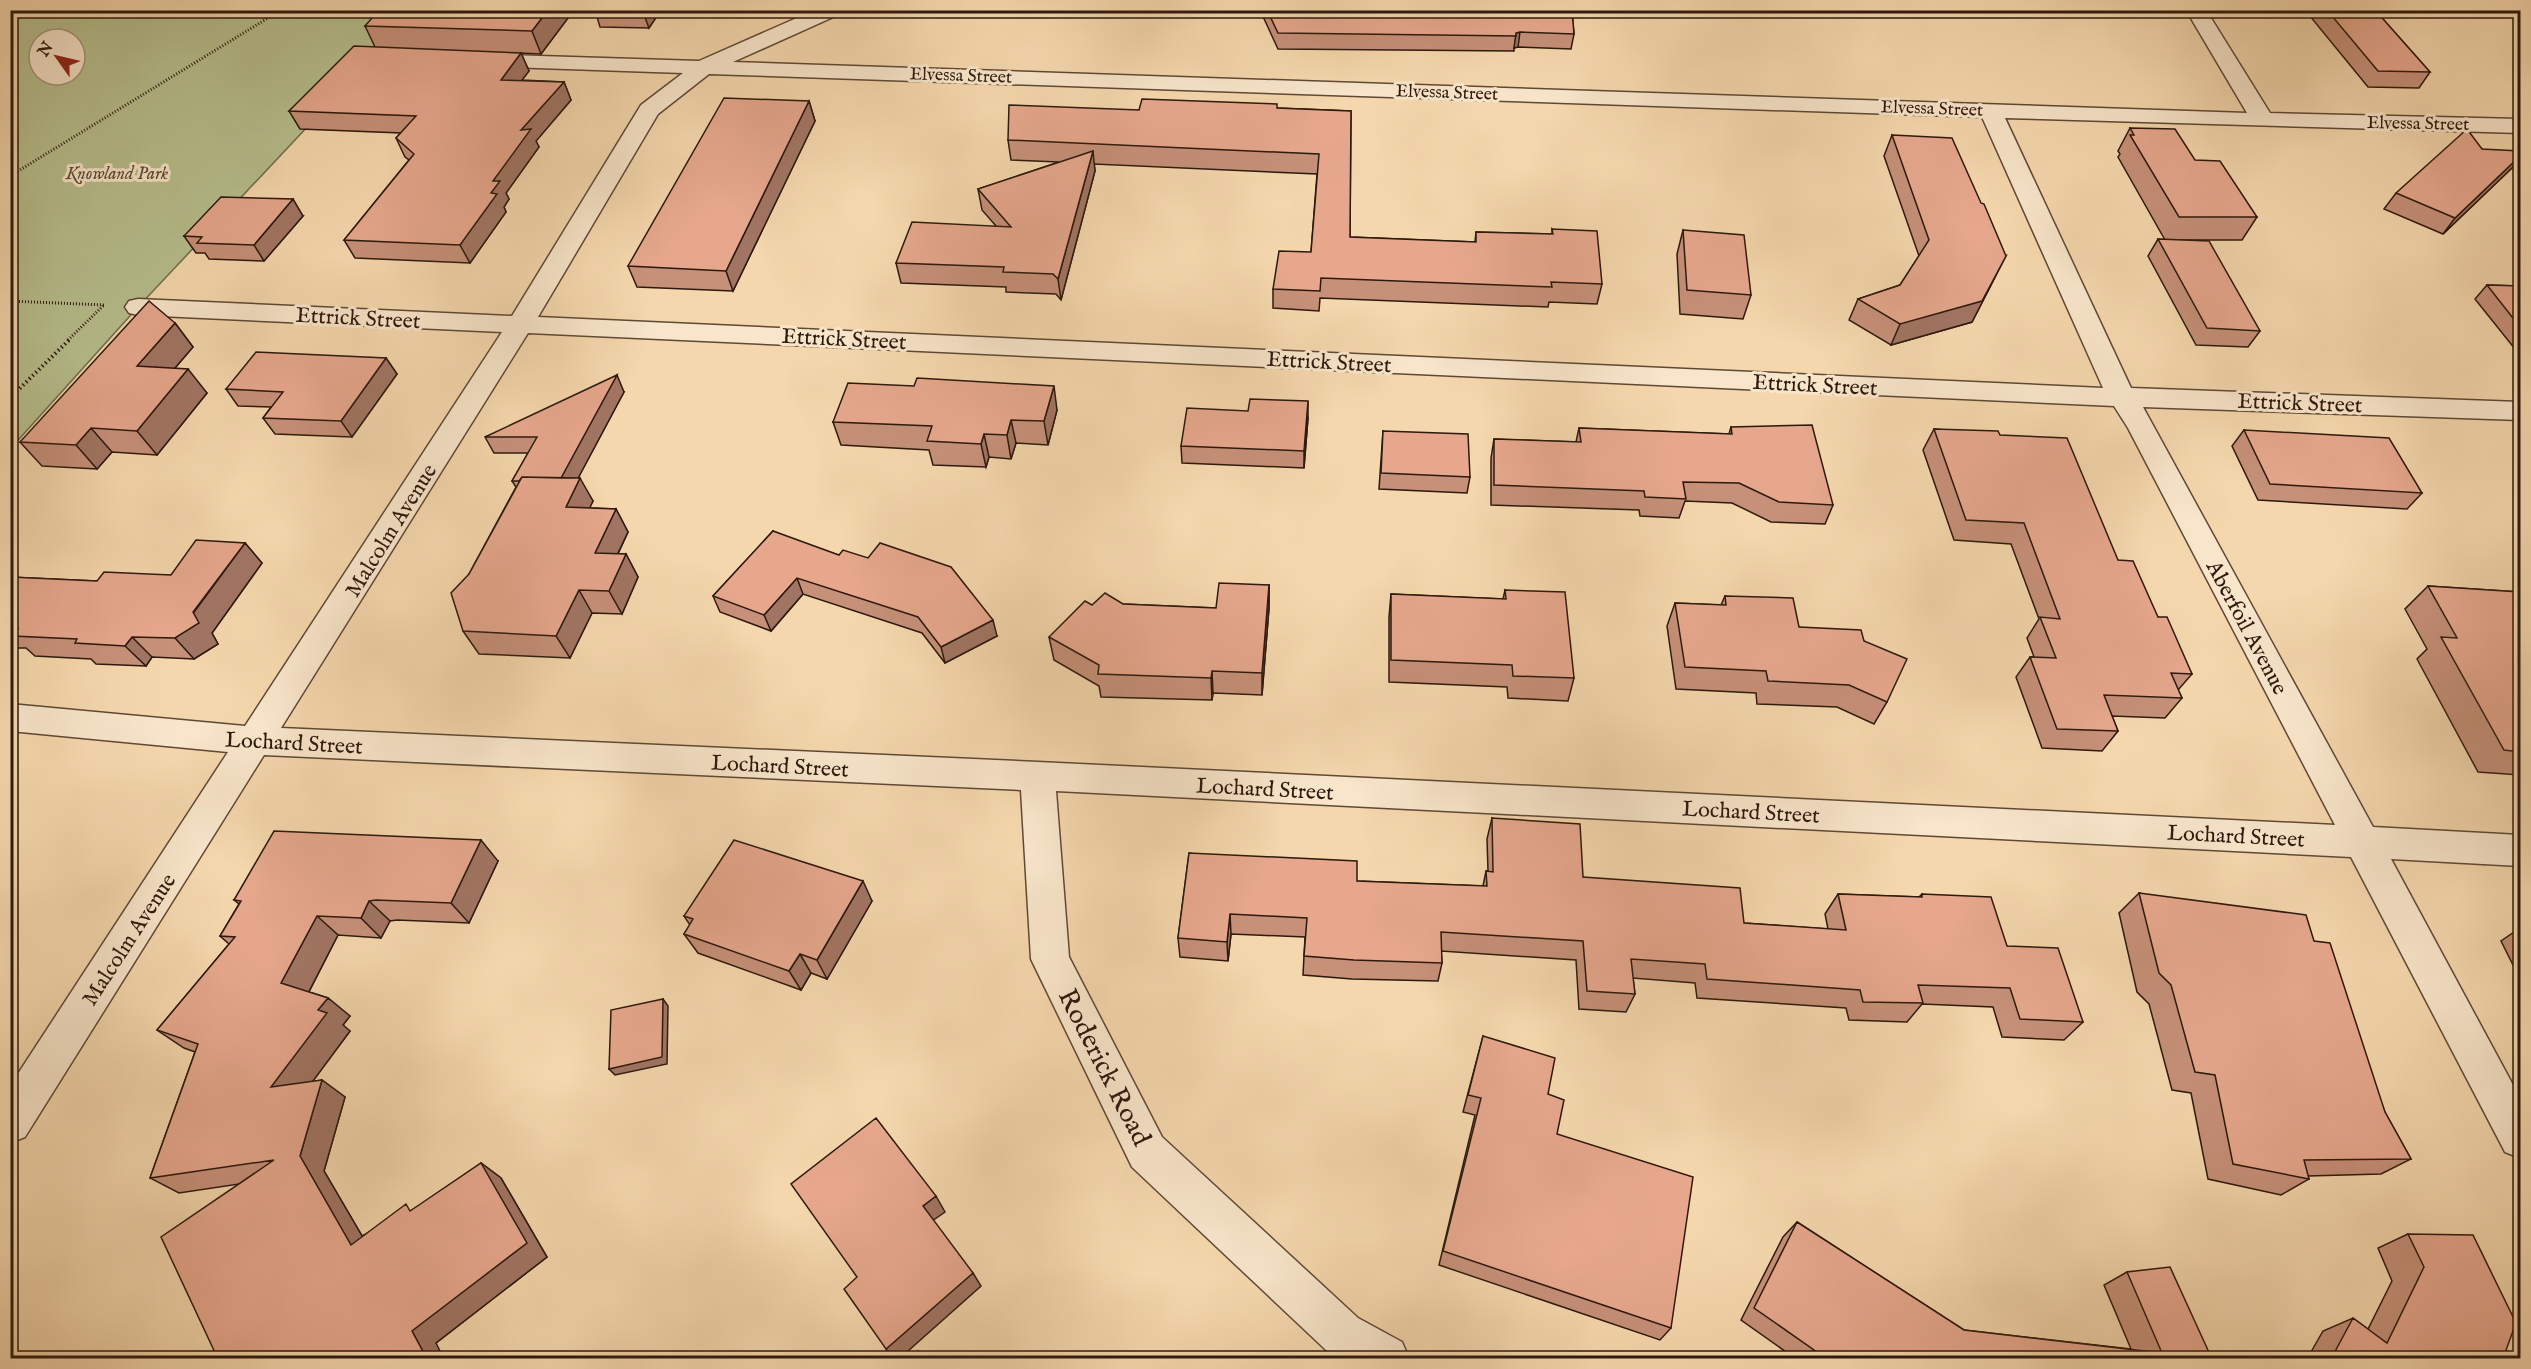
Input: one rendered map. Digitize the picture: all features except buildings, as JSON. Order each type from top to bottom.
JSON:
[{"type":"street","name":"Malcolm Avenue","points":[[10,1123],[521,323],[649,110],[706,66],[833,10]]},
{"type":"street","points":[[2199,15],[2263,120]]},
{"type":"street","name":"Elvessa Street","points":[[456,59],[2263,120],[2520,126]]},
{"type":"street","name":"Aberfoil Avenue","points":[[1990,110],[2121,396],[2141,426],[2520,1138]]},
{"type":"street","name":"Ettrick Street","points":[[138,307],[2027,394],[2520,411]]},
{"type":"street","name":"Lochard Street","points":[[10,717],[255,741],[1038,776],[2520,850]]},
{"type":"street","name":"Roderick Road","points":[[1038,776],[1050,959],[1147,1152],[1342,1334],[1386,1359]]},
{"type":"path","points":[[10,176],[281,10]]},
{"type":"path","points":[[10,301],[138,307]]},
{"type":"path","points":[[10,398],[104,305]]},
{"type":"green space","name":"Knowland Park","points":[[11,11],[412,11],[373,57],[138,307],[11,448]]}]
